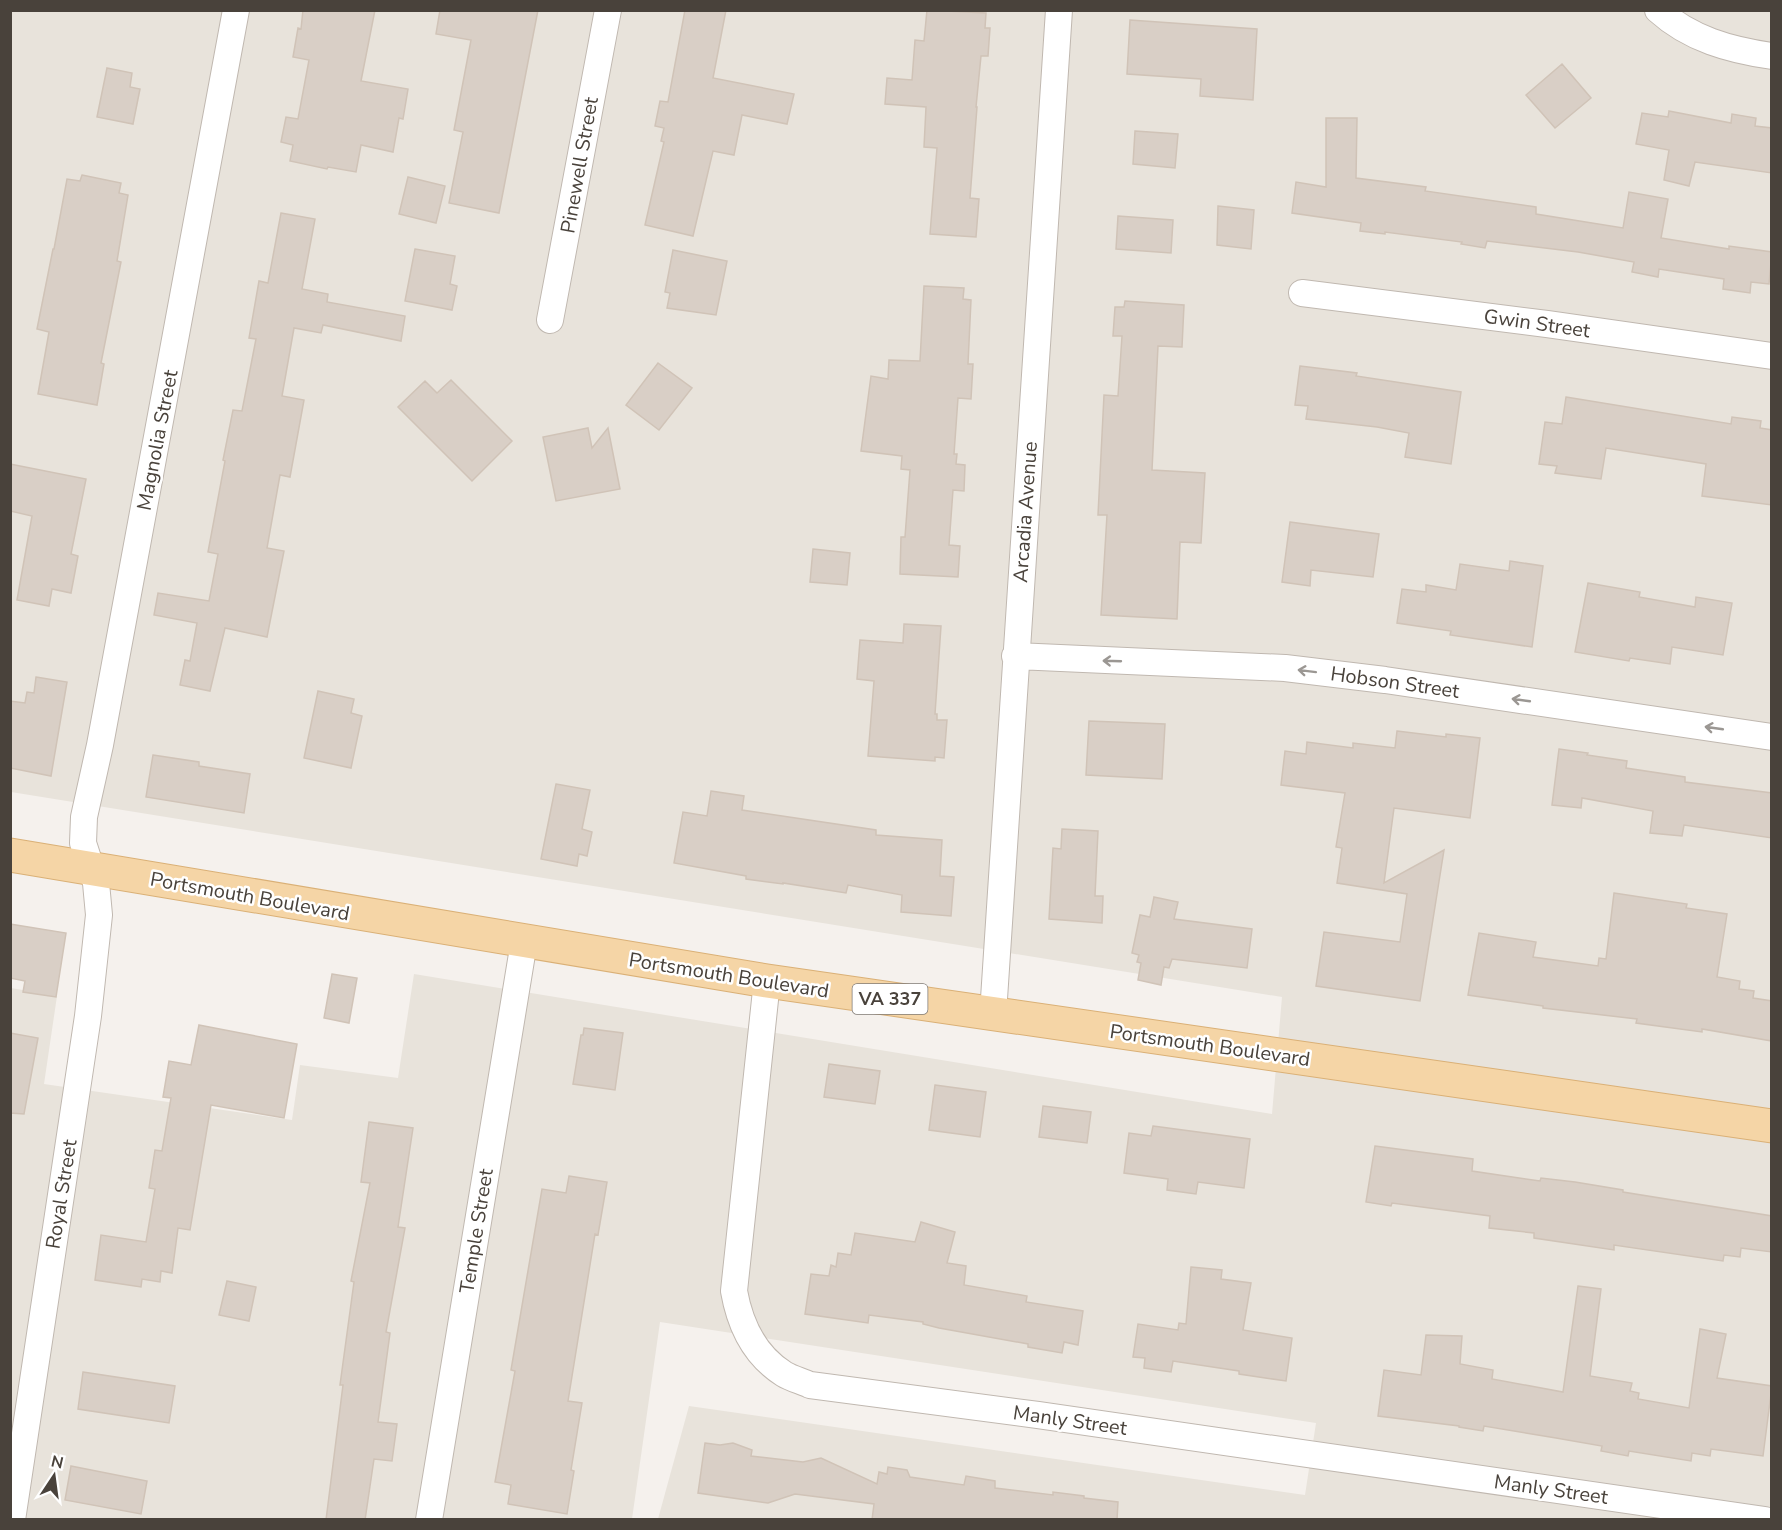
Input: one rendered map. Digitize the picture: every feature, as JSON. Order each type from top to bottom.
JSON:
[{"type":"main road","name":"Portsmouth Boulevard","points":[[10,855],[767,981],[1772,1126]]},
{"type":"street","name":"Magnolia Street","points":[[92,869],[84,843],[84,817],[102,733],[236,10]]},
{"type":"street","name":"Pinewell Street","points":[[550,320],[608,10]]},
{"type":"street","name":"Arcadia Avenue","points":[[993,1014],[1059,10]]},
{"type":"street","points":[[1658,10],[1693,34],[1728,48],[1772,56]]},
{"type":"street","name":"Gwin Street","points":[[1302,293],[1547,324],[1772,356]]},
{"type":"street","name":"Hobson Street","points":[[1015,656],[1285,668],[1385,680],[1772,736]]},
{"type":"street","name":"Royal Street","points":[[12,1520],[88,1016],[99,915],[96,883],[92,869]]},
{"type":"street","name":"Temple Street","points":[[429,1520],[524,942]]},
{"type":"street","name":"Manly Street","points":[[767,981],[734,1292],[738,1313],[747,1334],[763,1356],[785,1374],[810,1385],[1038,1415],[1765,1520]]},
{"type":"shaded area","points":[[10,11],[1771,11],[1771,1519],[658,1519],[689,1406],[1305,1495],[1316,1423],[660,1322],[632,1519],[11,1519],[11,988],[57,996],[44,1084],[292,1120],[300,1065],[398,1078],[414,974],[1272,1114],[1282,997],[11,792]]},
{"type":"building","points":[[303,10],[375,10],[361,81],[408,89],[403,119],[399,118],[393,152],[361,145],[356,172],[328,167],[327,169],[290,161],[293,145],[281,142],[286,117],[298,119],[309,60],[293,57],[298,28],[301,29]]},
{"type":"building","points":[[440,10],[538,10],[499,213],[449,203],[463,132],[454,130],[471,40],[436,34]]},
{"type":"building","points":[[685,10],[726,10],[713,78],[794,94],[787,124],[742,115],[734,155],[713,151],[693,236],[645,225],[664,142],[661,141],[664,128],[655,126],[660,101],[668,102]]},
{"type":"building","points":[[927,10],[986,13],[985,28],[990,28],[988,56],[981,56],[976,107],[970,198],[979,199],[976,237],[930,234],[937,148],[924,147],[926,107],[885,104],[887,78],[912,80],[915,40],[924,41]]},
{"type":"building","points":[[1130,20],[1257,29],[1253,100],[1200,96],[1201,79],[1127,74]]},
{"type":"building","points":[[1562,64],[1591,98],[1555,128],[1526,95]]},
{"type":"building","points":[[107,68],[132,73],[130,87],[140,89],[133,124],[97,117]]},
{"type":"building","points":[[1669,111],[1731,123],[1732,114],[1756,118],[1755,126],[1772,128],[1772,173],[1695,162],[1689,186],[1664,180],[1669,150],[1636,144],[1642,113],[1668,117]]},
{"type":"building","points":[[1326,118],[1357,118],[1356,178],[1426,187],[1425,191],[1536,207],[1536,214],[1623,228],[1629,192],[1668,199],[1661,238],[1729,249],[1729,246],[1772,252],[1769,284],[1751,282],[1750,293],[1723,289],[1724,279],[1659,269],[1658,277],[1632,272],[1634,262],[1578,252],[1487,241],[1485,248],[1461,244],[1462,242],[1360,231],[1361,223],[1292,213],[1296,182],[1326,187]]},
{"type":"building","points":[[1135,131],[1178,134],[1175,168],[1133,164]]},
{"type":"building","points":[[82,175],[121,183],[119,193],[128,195],[117,261],[121,262],[101,363],[104,364],[97,405],[38,394],[49,332],[37,329],[67,179],[80,181]]},
{"type":"building","points":[[408,177],[445,186],[436,223],[399,214]]},
{"type":"building","points":[[1218,206],[1254,210],[1251,249],[1217,245]]},
{"type":"building","points":[[281,213],[315,219],[302,289],[328,294],[327,302],[405,316],[401,341],[323,325],[321,333],[294,328],[282,396],[304,400],[290,477],[280,475],[267,548],[284,551],[267,637],[225,628],[210,691],[180,685],[185,660],[190,661],[197,623],[154,615],[158,593],[209,601],[218,554],[208,552],[225,461],[223,460],[233,410],[242,411],[256,339],[249,338],[259,281],[268,283]]},
{"type":"building","points":[[1118,216],[1173,220],[1171,253],[1116,249]]},
{"type":"building","points":[[415,249],[455,256],[450,284],[457,286],[452,310],[405,301]]},
{"type":"building","points":[[673,250],[727,261],[716,315],[667,308],[670,293],[665,292]]},
{"type":"building","points":[[924,286],[964,288],[963,299],[971,300],[968,364],[973,364],[971,399],[958,398],[954,454],[957,454],[956,464],[965,465],[964,491],[953,490],[949,545],[960,546],[958,577],[900,574],[901,537],[905,537],[910,470],[901,469],[902,456],[861,451],[871,376],[888,379],[889,360],[920,361]]},
{"type":"building","points":[[1125,301],[1184,305],[1182,347],[1158,346],[1152,470],[1205,473],[1201,543],[1180,542],[1177,619],[1101,615],[1107,515],[1098,515],[1104,395],[1118,396],[1122,336],[1113,336],[1115,307],[1124,307]]},
{"type":"building","points":[[658,363],[692,388],[659,430],[626,405]]},
{"type":"building","points":[[1300,366],[1357,373],[1356,376],[1461,392],[1451,464],[1405,457],[1409,433],[1306,419],[1308,406],[1295,405]]},
{"type":"building","points":[[451,380],[512,441],[472,481],[398,407],[425,381],[437,393]]},
{"type":"building","points":[[1566,397],[1731,424],[1732,417],[1761,421],[1760,428],[1772,430],[1772,505],[1702,496],[1706,464],[1606,448],[1601,479],[1555,473],[1557,466],[1539,464],[1545,422],[1562,424]]},
{"type":"building","points":[[588,428],[592,448],[608,428],[620,489],[556,501],[543,437]]},
{"type":"building","points":[[10,464],[86,479],[71,554],[78,556],[71,593],[52,589],[49,606],[17,600],[32,516],[10,511]]},
{"type":"building","points":[[1290,522],[1379,534],[1373,577],[1311,570],[1310,586],[1282,582]]},
{"type":"building","points":[[813,549],[850,553],[847,585],[810,582]]},
{"type":"building","points":[[1510,561],[1543,566],[1532,647],[1450,635],[1451,631],[1397,623],[1402,589],[1426,592],[1426,585],[1456,590],[1460,564],[1509,571]]},
{"type":"building","points":[[1588,583],[1640,592],[1639,597],[1695,607],[1696,597],[1732,603],[1723,655],[1672,647],[1670,664],[1630,658],[1629,661],[1575,652]]},
{"type":"building","points":[[904,624],[941,626],[935,714],[937,714],[937,720],[947,720],[944,758],[935,757],[935,761],[868,756],[874,681],[857,679],[860,640],[903,643]]},
{"type":"building","points":[[36,677],[67,682],[51,776],[10,768],[10,701],[25,703],[27,692],[34,693]]},
{"type":"building","points":[[318,691],[354,699],[351,713],[362,716],[351,768],[304,758]]},
{"type":"building","points":[[1089,721],[1165,724],[1162,779],[1086,775]]},
{"type":"building","points":[[1397,731],[1446,737],[1446,734],[1480,738],[1470,818],[1394,808],[1384,883],[1444,850],[1420,1001],[1316,986],[1324,932],[1400,942],[1407,894],[1337,883],[1342,848],[1336,847],[1345,793],[1281,785],[1285,751],[1306,754],[1307,742],[1353,748],[1353,743],[1395,748]]},
{"type":"building","points":[[1559,749],[1627,761],[1626,768],[1685,777],[1685,782],[1772,793],[1772,838],[1684,825],[1682,836],[1650,833],[1653,811],[1582,798],[1581,808],[1552,805]]},
{"type":"building","points":[[153,755],[199,762],[199,766],[250,774],[244,813],[146,797]]},
{"type":"building","points":[[556,784],[590,790],[582,829],[592,832],[587,856],[579,854],[577,866],[541,859]]},
{"type":"building","points":[[711,791],[744,796],[742,810],[876,830],[876,835],[942,840],[940,876],[954,877],[951,916],[901,912],[902,895],[848,885],[846,893],[746,879],[746,876],[674,863],[683,812],[707,816]]},
{"type":"building","points":[[1062,829],[1098,831],[1095,896],[1103,896],[1102,923],[1049,919],[1053,848],[1061,849]]},
{"type":"building","points":[[1614,893],[1687,904],[1686,908],[1727,914],[1717,977],[1740,981],[1739,989],[1754,991],[1753,998],[1772,1001],[1772,1041],[1702,1029],[1702,1032],[1636,1023],[1637,1019],[1543,1008],[1543,1006],[1468,995],[1479,933],[1536,942],[1533,957],[1598,966],[1599,958],[1606,959]]},
{"type":"building","points":[[1154,897],[1178,902],[1174,919],[1252,929],[1247,968],[1172,959],[1169,968],[1164,967],[1161,985],[1138,980],[1141,963],[1137,962],[1139,955],[1132,953],[1140,915],[1150,917]]},
{"type":"building","points":[[10,924],[66,933],[56,997],[23,992],[25,981],[10,978]]},
{"type":"building","points":[[332,974],[357,978],[349,1023],[324,1018]]},
{"type":"building","points":[[199,1025],[297,1044],[284,1118],[211,1105],[190,1230],[178,1228],[172,1273],[161,1271],[160,1282],[142,1279],[141,1287],[95,1280],[101,1235],[146,1242],[155,1189],[149,1188],[155,1150],[162,1151],[171,1098],[163,1097],[169,1061],[191,1065]]},
{"type":"building","points":[[584,1028],[623,1033],[615,1090],[573,1084]]},
{"type":"building","points":[[10,1033],[38,1038],[24,1114],[10,1113]]},
{"type":"building","points":[[829,1064],[880,1071],[875,1104],[824,1097]]},
{"type":"building","points":[[935,1085],[986,1092],[980,1137],[929,1130]]},
{"type":"building","points":[[1043,1106],[1091,1112],[1087,1143],[1039,1137]]},
{"type":"building","points":[[369,1122],[413,1128],[398,1227],[405,1228],[386,1332],[390,1333],[378,1422],[397,1424],[392,1461],[374,1459],[365,1520],[326,1520],[343,1385],[340,1385],[354,1282],[351,1281],[370,1183],[361,1182]]},
{"type":"building","points":[[1153,1126],[1250,1139],[1244,1188],[1198,1182],[1196,1194],[1167,1190],[1168,1179],[1124,1173],[1129,1133],[1151,1136]]},
{"type":"building","points":[[1375,1146],[1473,1159],[1472,1171],[1540,1181],[1541,1178],[1575,1182],[1772,1216],[1772,1252],[1741,1248],[1740,1257],[1724,1255],[1723,1261],[1614,1245],[1614,1250],[1534,1238],[1534,1233],[1489,1228],[1490,1216],[1392,1203],[1391,1206],[1366,1202]]},
{"type":"building","points":[[569,1176],[607,1182],[598,1235],[595,1234],[568,1401],[582,1403],[571,1470],[574,1471],[567,1514],[508,1504],[511,1485],[495,1482],[515,1371],[511,1370],[542,1189],[566,1193]]},
{"type":"building","points":[[921,1222],[955,1232],[947,1263],[966,1266],[964,1285],[1027,1296],[1026,1302],[1083,1311],[1078,1345],[1064,1342],[1062,1353],[1028,1347],[1028,1344],[939,1328],[923,1324],[923,1322],[869,1315],[868,1323],[805,1314],[811,1274],[829,1276],[831,1265],[836,1267],[838,1253],[851,1255],[855,1233],[915,1242]]},
{"type":"building","points":[[1191,1267],[1222,1270],[1221,1279],[1251,1283],[1243,1330],[1292,1338],[1286,1381],[1173,1361],[1171,1372],[1144,1368],[1145,1358],[1133,1357],[1138,1324],[1178,1330],[1179,1323],[1186,1324]]},
{"type":"building","points":[[227,1281],[256,1287],[249,1321],[219,1315]]},
{"type":"building","points":[[1578,1286],[1601,1289],[1590,1376],[1632,1383],[1630,1391],[1639,1393],[1638,1399],[1689,1408],[1700,1329],[1726,1334],[1717,1378],[1772,1386],[1763,1456],[1711,1449],[1710,1456],[1692,1453],[1691,1461],[1629,1451],[1628,1456],[1601,1451],[1602,1446],[1484,1426],[1483,1431],[1378,1416],[1384,1370],[1421,1375],[1426,1335],[1462,1336],[1460,1364],[1493,1370],[1492,1379],[1563,1392]]},
{"type":"building","points":[[83,1372],[175,1386],[169,1423],[78,1409]]},
{"type":"building","points":[[705,1443],[720,1445],[733,1443],[752,1450],[751,1456],[803,1462],[821,1458],[877,1484],[879,1472],[887,1474],[888,1467],[907,1470],[910,1477],[964,1485],[966,1476],[995,1481],[995,1488],[1053,1495],[1053,1492],[1118,1502],[1117,1520],[872,1520],[874,1504],[795,1494],[768,1503],[698,1493]]},
{"type":"building","points":[[71,1466],[147,1481],[141,1514],[65,1500]]}]
